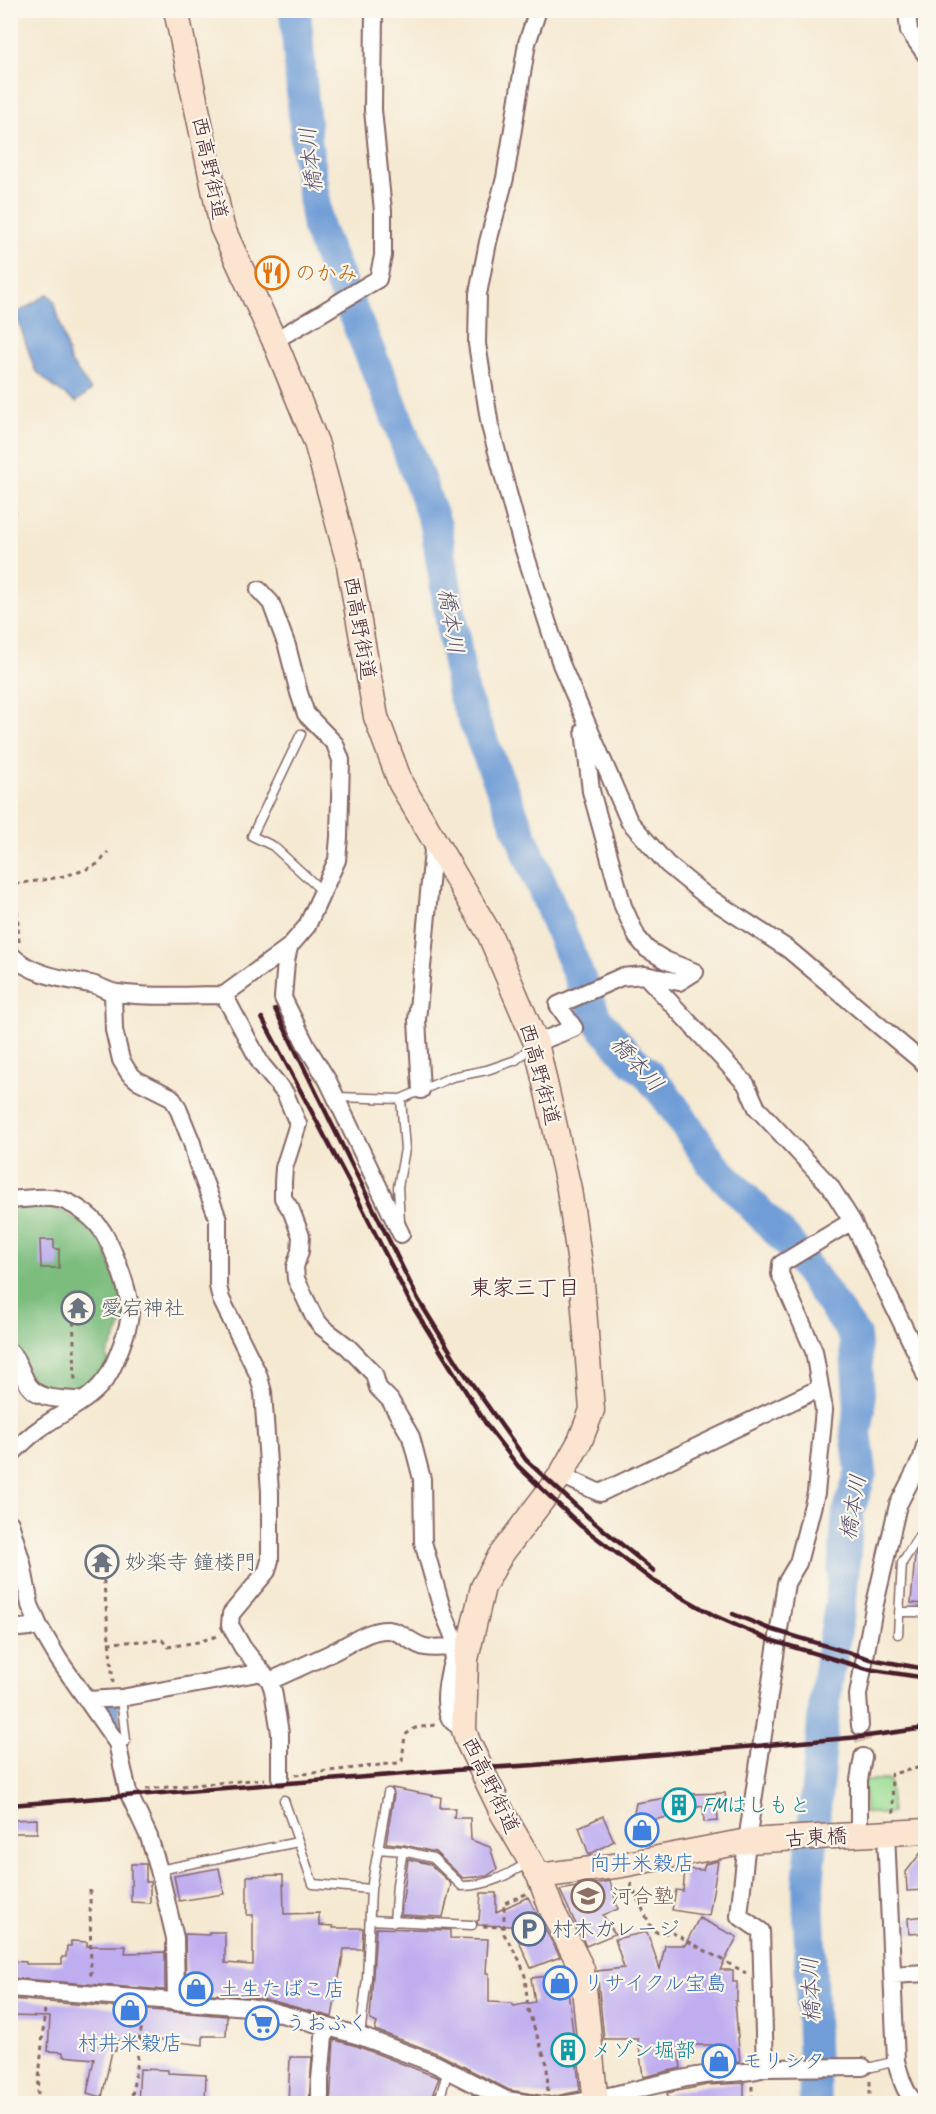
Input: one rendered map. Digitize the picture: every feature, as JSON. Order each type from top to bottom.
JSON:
[{"type":"street","name":"西高野街道","points":[[176,10],[222,227],[274,340],[316,442],[348,560],[376,717],[401,784],[489,933],[536,1043],[569,1189],[581,1271],[592,1410],[580,1441],[561,1475],[500,1556],[483,1587],[463,1652],[464,1730],[483,1773],[537,1875],[582,1969],[596,2102]]},
{"type":"street","points":[[274,340],[302,326],[324,310],[378,279],[383,256],[383,211],[373,110],[374,10]]},
{"type":"street","points":[[538,10],[528,43],[505,178],[488,242],[478,294],[477,344],[490,426],[521,541],[561,664],[629,821],[667,864],[705,895],[788,949],[926,1065]]},
{"type":"street","points":[[907,10],[909,31],[926,55]]},
{"type":"street","points":[[14,958],[43,974],[96,985],[113,993],[148,996],[224,995],[289,947],[306,926],[337,860],[341,760],[335,744],[306,714],[287,646],[271,603],[259,590]]},
{"type":"street","points":[[536,1043],[574,1028],[558,1005],[621,977],[645,975],[679,982],[695,972],[665,960],[647,949],[637,937],[623,906],[591,791],[583,716]]},
{"type":"street","points":[[421,1090],[417,1020],[434,840]]},
{"type":"street","points":[[289,947],[283,998],[307,1047],[337,1097],[401,1234]]},
{"type":"street","points":[[645,975],[746,1084],[757,1108],[830,1186],[852,1221],[926,1377]]},
{"type":"street","points":[[113,993],[114,1030],[121,1060],[129,1073],[137,1080],[171,1097],[192,1143],[196,1162],[218,1219],[218,1286],[221,1299],[258,1374],[263,1392],[270,1492],[270,1560],[267,1571],[231,1614],[230,1625],[243,1648],[266,1677],[280,1733],[280,1777]]},
{"type":"street","points":[[224,995],[261,1064],[285,1093],[298,1124],[284,1168],[283,1182],[283,1198],[291,1210],[301,1236],[300,1251],[295,1267],[296,1279],[314,1317],[374,1374],[378,1388],[390,1400],[411,1437],[422,1479],[423,1542],[442,1609],[463,1652]]},
{"type":"street","points":[[10,1200],[54,1199],[80,1208],[103,1231],[118,1263],[126,1289],[130,1314],[120,1350],[108,1376],[88,1399],[78,1402],[36,1431],[10,1455]]},
{"type":"street","points":[[758,2070],[761,1931],[739,1916],[747,1841],[786,1583],[801,1553],[816,1493],[824,1410],[814,1351],[780,1274],[781,1264],[852,1221]]},
{"type":"street","points":[[10,1352],[19,1361],[26,1382],[33,1390],[43,1396],[78,1402]]},
{"type":"street","points":[[561,1475],[600,1493],[820,1388]]},
{"type":"street","points":[[860,1726],[858,1695],[874,1608],[898,1505],[922,1458],[926,1442]]},
{"type":"street","points":[[10,1523],[22,1563],[30,1605],[39,1626],[59,1660],[117,1743],[128,1792],[149,1837],[159,1870],[175,1938],[176,2002]]},
{"type":"street","points":[[10,1629],[39,1626]]},
{"type":"street","points":[[88,1700],[121,1698],[266,1677],[367,1635],[385,1630],[397,1632],[416,1645],[435,1649],[443,1647],[463,1652]]},
{"type":"street","points":[[859,1835],[862,1757]]},
{"type":"street","name":"古東橋","points":[[537,1875],[622,1865],[747,1841],[926,1831]]},
{"type":"street","points":[[891,1833],[896,2061],[901,2080],[915,2103]]},
{"type":"street","points":[[893,1975],[926,1973]]},
{"type":"street","points":[[10,1988],[248,2007],[271,2011],[360,2036],[448,2070],[506,2100],[532,2103]]},
{"type":"street","points":[[320,2103],[325,2026]]},
{"type":"street","points":[[566,2103],[596,2102],[697,2076],[758,2070],[868,2067]]},
{"type":"lane","points":[[301,734],[252,836],[273,846],[322,891]]},
{"type":"lane","points":[[337,1097],[401,1099],[452,1077],[487,1070],[516,1060],[536,1043]]},
{"type":"lane","points":[[401,1099],[405,1149],[398,1187],[401,1234]]},
{"type":"lane","points":[[898,1634],[902,1563],[926,1525]]},
{"type":"lane","points":[[899,1612],[926,1612]]},
{"type":"lane","points":[[117,1743],[126,1741],[121,1698]]},
{"type":"lane","points":[[360,2036],[367,1978],[371,1889],[388,1792]]},
{"type":"lane","points":[[284,1800],[313,1884],[371,1889]]},
{"type":"lane","points":[[159,1870],[298,1842]]},
{"type":"lane","points":[[378,1849],[403,1851],[433,1858],[462,1886],[479,1886],[503,1877],[537,1875]]},
{"type":"lane","points":[[394,1922],[397,1884],[403,1851]]},
{"type":"lane","points":[[370,1920],[472,1925]]},
{"type":"lane","points":[[868,2067],[896,2061]]},
{"type":"lane","points":[[438,2103],[448,2070]]},
{"type":"path","points":[[14,958],[19,929],[11,884],[40,882],[86,868],[99,862],[108,852]]},
{"type":"path","points":[[73,1303],[73,1344],[78,1402]]},
{"type":"path","points":[[102,1562],[113,1684],[121,1698]]},
{"type":"path","points":[[108,1643],[162,1640],[168,1647],[198,1642],[233,1631]]},
{"type":"path","points":[[128,1792],[398,1763],[402,1761],[405,1735],[415,1728],[444,1725],[464,1730]]},
{"type":"path","points":[[891,1833],[891,1774],[926,1766]]},
{"type":"path","points":[[622,1865],[652,1929],[658,1933],[673,1933],[747,1973]]},
{"type":"path","points":[[537,1875],[504,1903],[504,1934],[520,1961],[525,1977],[528,2010],[547,2064],[549,2076],[547,2103]]},
{"type":"path","points":[[90,1890],[91,1994]]},
{"type":"path","points":[[472,1925],[504,1927]]},
{"type":"path","points":[[37,2103],[46,1991]]},
{"type":"path","points":[[131,2103],[144,1999]]},
{"type":"path","points":[[868,2067],[870,2103]]},
{"type":"path","points":[[752,2103],[758,2070]]},
{"type":"green space","points":[[13,1206],[52,1206],[99,1231],[127,1314],[106,1358],[112,1363],[87,1398],[43,1394],[11,1351],[11,1208]]},
{"type":"green space","points":[[864,1780],[889,1780],[892,1813],[865,1813]]},
{"type":"water","points":[[48,294],[54,300],[70,361],[91,390],[76,402],[55,388],[35,370],[16,314]]},
{"type":"water","points":[[98,1703],[118,1703],[121,1735]]},
{"type":"building","points":[[40,1240],[54,1240],[54,1249],[59,1249],[59,1268],[41,1268]]},
{"type":"building","points":[[917,1551],[926,1551],[926,1604],[911,1603]]},
{"type":"building","points":[[392,1788],[441,1797],[440,1808],[455,1808],[454,1818],[470,1818],[471,1840],[490,1847],[497,1869],[487,1876],[463,1878],[435,1852],[386,1843],[394,1794]]},
{"type":"building","points":[[725,1793],[726,1802],[717,1804],[718,1821],[704,1822],[703,1806],[668,1813],[669,1817],[651,1820],[653,1834],[629,1838],[636,1803],[689,1794]]},
{"type":"building","points":[[603,1816],[614,1841],[589,1855],[579,1827]]},
{"type":"building","points":[[37,1819],[37,1833],[12,1833],[11,1820]]},
{"type":"building","points":[[926,1846],[926,1890],[907,1891],[906,1872]]},
{"type":"building","points":[[408,1859],[430,1864],[451,1884],[443,1917],[401,1915]]},
{"type":"building","points":[[718,1861],[709,1916],[672,1910],[676,1890],[683,1891],[685,1869],[703,1870],[705,1864]]},
{"type":"building","points":[[131,1864],[146,1864],[146,1882],[150,1882],[150,1903],[131,1902]]},
{"type":"building","points":[[219,1868],[224,1894],[179,1901],[174,1876]]},
{"type":"building","points":[[283,1875],[284,1914],[319,1913],[319,1925],[333,1926],[333,1928],[363,1928],[362,1949],[344,1949],[332,2017],[273,2001],[186,1992],[185,1934],[209,1935],[209,1932],[225,1932],[225,1963],[253,1965],[253,1915],[247,1915],[247,1876]]},
{"type":"building","points":[[610,1881],[618,1909],[603,1915],[615,1934],[586,1946],[560,1890]]},
{"type":"building","points":[[481,1893],[496,1893],[496,1912],[528,1897],[560,1957],[531,1968],[512,1926],[478,1925]]},
{"type":"building","points":[[926,1916],[926,1933],[909,1934],[908,1918]]},
{"type":"building","points":[[699,1918],[737,1937],[720,1970],[733,1970],[733,1982],[737,1982],[737,2001],[735,2001],[740,2062],[713,2064],[712,2045],[678,2045],[681,2068],[643,2077],[638,2039],[604,2039],[597,1971],[624,1968],[615,1939],[647,1932],[660,1969],[665,1945],[685,1945]]},
{"type":"building","points":[[376,1928],[450,1930],[450,1938],[488,1939],[486,1973],[489,1973],[489,2002],[511,2003],[514,2006],[535,2002],[531,1978],[566,1974],[580,2091],[551,2097],[509,2090],[439,2054],[375,2030],[377,2023],[370,2020]]},
{"type":"building","points":[[71,1941],[87,1942],[87,1946],[126,1946],[125,1953],[165,1952],[165,1990],[10,1978],[10,1961],[26,1962],[26,1964],[62,1964],[62,1957],[66,1957],[67,1946],[71,1946]]},
{"type":"building","points":[[10,1999],[227,2016],[226,2036],[203,2036],[203,2045],[136,2037],[136,2042],[117,2040],[116,2051],[112,2051],[102,2097],[87,2093],[94,2059],[63,2056],[63,2052],[48,2051],[50,2017],[10,2016]]},
{"type":"building","points":[[334,2040],[357,2046],[439,2078],[432,2103],[330,2103]]},
{"type":"building","points":[[290,2057],[312,2057],[309,2103],[288,2103]]},
{"type":"building","points":[[140,2069],[206,2075],[205,2103],[138,2103]]},
{"type":"building","points":[[744,2083],[744,2103],[669,2103],[667,2093],[707,2085]]},
{"type":"building","points":[[472,2095],[490,2103],[469,2103]]},
{"type":"waterway","name":"橋本川","points":[[295,10],[307,149],[318,229],[393,408],[436,526],[463,694],[597,1020],[668,1099],[713,1165],[788,1242],[855,1336],[860,1409],[856,1432],[861,1472],[848,1513],[841,1600],[826,1690],[808,1885],[815,2104]]},
{"type":"tunnel","points":[[860,1726],[864,1744],[863,1757]]},
{"type":"railway","points":[[10,504],[14,511]]},
{"type":"railway","points":[[275,1009],[418,1299],[458,1364],[526,1460],[588,1517],[654,1571]]},
{"type":"railway","points":[[262,1018],[410,1302],[488,1427],[518,1466],[581,1526],[652,1580],[715,1616],[770,1640],[867,1669],[926,1678]]},
{"type":"railway","points":[[733,1614],[770,1629],[870,1659],[926,1669]]},
{"type":"railway","points":[[10,1805],[535,1765],[860,1737],[926,1728]]},
{"type":"place","name":"のかみ","points":[[272,273]]},
{"type":"place","name":"愛宕神社","points":[[78,1308]]},
{"type":"place","name":"妙楽寺 鐘楼門","points":[[102,1562]]},
{"type":"place","name":"FMはしもと","points":[[679,1805]]},
{"type":"place","name":"向井米穀店","points":[[642,1830]]},
{"type":"place","name":"河合塾","points":[[588,1896]]},
{"type":"place","name":"村木ガレージ","points":[[529,1929]]},
{"type":"place","name":"リサイクル宝島","points":[[560,1983]]},
{"type":"place","name":"土生たばこ店","points":[[196,1989]]},
{"type":"place","name":"村井米穀店","points":[[130,2010]]},
{"type":"place","name":"うおふく","points":[[262,2023]]},
{"type":"place","name":"メゾン堀部","points":[[568,2050]]},
{"type":"place","name":"モリシタ","points":[[719,2061]]},
{"type":"district","name":"東家三丁目","points":[[525,1288]]}]
